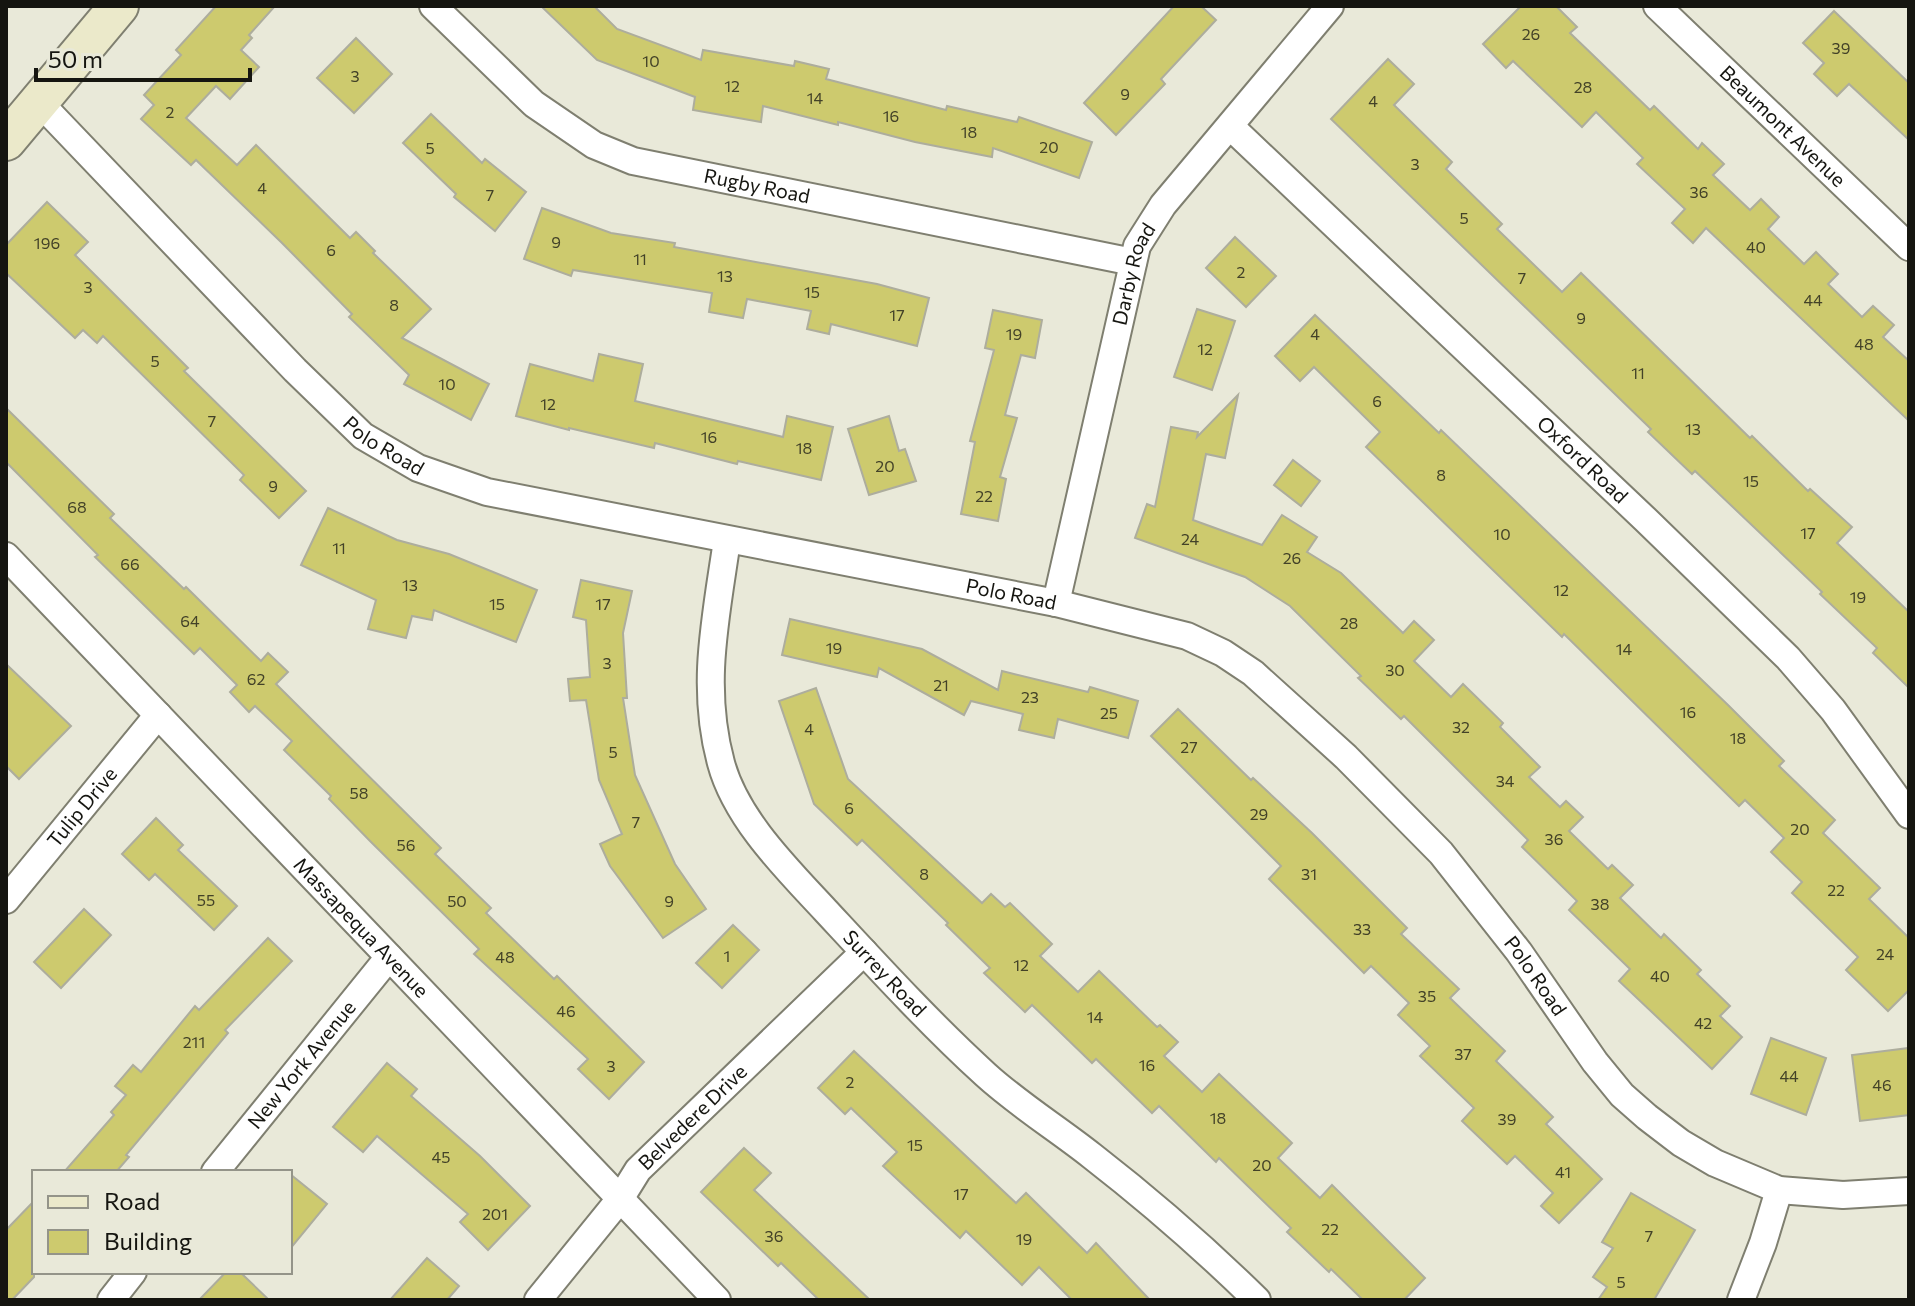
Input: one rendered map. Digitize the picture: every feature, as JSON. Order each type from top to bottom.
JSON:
[{"type":"main road","points":[[6,141],[119,6]]},
{"type":"street","name":"Rugby Road","points":[[433,6],[534,104],[594,145],[633,161],[1133,262]]},
{"type":"street","name":"Darby Road","points":[[1056,603],[1137,246],[1163,205],[1330,6]]},
{"type":"street","name":"Beaumont Avenue","points":[[1657,6],[1909,247]]},
{"type":"street","name":"Polo Road","points":[[39,102],[295,370],[363,436],[380,447],[418,468],[487,492],[1056,603],[1187,636],[1223,653],[1253,673],[1346,757],[1441,853],[1519,952],[1595,1062],[1622,1095],[1681,1143],[1715,1163],[1779,1190],[1843,1195],[1909,1191]]},
{"type":"street","name":"Oxford Road","points":[[1231,127],[1788,658],[1833,710],[1909,815]]},
{"type":"street","name":"Surrey Road","points":[[727,540],[709,669],[714,731],[721,766],[756,831],[864,952],[988,1077],[1187,1234],[1257,1300]]},
{"type":"street","name":"Massapequa Avenue","points":[[6,556],[717,1300]]},
{"type":"street","name":"Tulip Drive","points":[[6,900],[158,715]]},
{"type":"street","name":"Belvedere Drive","points":[[538,1300],[620,1199],[638,1170],[864,952]]},
{"type":"street","name":"New York Avenue","points":[[217,1170],[389,957]]},
{"type":"street","points":[[1741,1300],[1779,1190]]},
{"type":"street","points":[[111,1300],[131,1274]]},
{"type":"building","points":[[216,6],[275,6],[249,35],[252,38],[241,50],[259,67],[230,99],[216,86],[186,118],[237,165],[256,145],[350,238],[356,232],[375,251],[373,253],[431,309],[402,338],[489,384],[471,420],[404,384],[409,375],[349,317],[352,314],[282,243],[196,160],[191,165],[141,119],[154,105],[144,95],[181,55],[176,50]]},
{"type":"building","points":[[541,6],[594,6],[617,29],[701,60],[703,50],[794,66],[795,61],[829,69],[826,79],[946,110],[947,106],[1017,122],[1019,117],[1092,142],[1079,178],[993,148],[992,157],[763,106],[761,122],[693,110],[695,97],[597,60]]},
{"type":"building","points":[[1174,6],[1201,6],[1216,20],[1161,79],[1165,84],[1116,135],[1084,103]]},
{"type":"building","points":[[1521,6],[1556,6],[1577,27],[1570,33],[1650,110],[1654,106],[1698,149],[1702,143],[1724,164],[1713,175],[1750,210],[1761,199],[1779,217],[1768,229],[1804,264],[1816,252],[1838,274],[1828,284],[1862,317],[1873,306],[1894,325],[1883,337],[1909,361],[1909,421],[1706,228],[1693,243],[1672,223],[1685,209],[1637,164],[1643,158],[1596,112],[1582,127],[1513,61],[1506,68],[1483,44]]},
{"type":"building","points":[[1834,11],[1909,83],[1909,140],[1849,84],[1837,96],[1814,74],[1824,63],[1803,43]]},
{"type":"building","points":[[356,38],[392,74],[354,113],[317,78]]},
{"type":"building","points":[[1388,59],[1414,84],[1394,105],[1452,162],[1446,169],[1502,224],[1497,229],[1562,292],[1581,273],[1750,438],[1752,436],[1808,491],[1810,489],[1852,527],[1837,543],[1909,612],[1909,688],[1873,653],[1877,648],[1820,594],[1822,592],[1695,471],[1692,474],[1648,432],[1651,429],[1331,119]]},
{"type":"building","points":[[431,114],[482,163],[485,159],[526,192],[495,231],[454,197],[456,194],[403,143]]},
{"type":"building","points":[[47,202],[88,242],[75,255],[188,368],[184,371],[306,491],[279,518],[240,480],[244,475],[103,336],[97,343],[83,330],[75,338],[6,273],[6,245]]},
{"type":"building","points":[[542,208],[611,233],[877,284],[929,298],[917,346],[831,324],[829,334],[807,329],[811,311],[747,299],[743,318],[709,312],[712,293],[573,270],[571,276],[524,259]]},
{"type":"building","points":[[1235,237],[1276,276],[1246,307],[1206,268]]},
{"type":"building","points":[[1197,309],[1235,321],[1212,390],[1174,377]]},
{"type":"building","points":[[993,310],[1042,320],[1035,358],[1021,355],[1005,415],[1017,418],[1000,477],[1006,479],[998,521],[961,514],[975,442],[970,441],[994,350],[985,348]]},
{"type":"building","points":[[1315,315],[1439,433],[1441,430],[1728,705],[1784,761],[1779,766],[1835,820],[1823,833],[1880,888],[1869,899],[1909,938],[1909,990],[1888,1011],[1846,970],[1858,957],[1792,893],[1802,882],[1771,852],[1784,838],[1745,800],[1739,806],[1564,634],[1562,637],[1366,447],[1380,432],[1314,367],[1300,381],[1275,356]]},
{"type":"building","points":[[599,354],[643,364],[635,401],[783,437],[787,416],[833,427],[821,480],[738,461],[737,464],[655,443],[654,448],[516,416],[530,364],[593,381]]},
{"type":"building","points":[[1238,395],[1225,458],[1206,454],[1193,520],[1262,545],[1282,515],[1317,537],[1307,552],[1341,573],[1403,633],[1414,621],[1434,640],[1414,661],[1451,697],[1463,684],[1503,723],[1500,727],[1540,767],[1529,777],[1560,807],[1566,801],[1583,817],[1569,831],[1608,869],[1612,865],[1633,885],[1620,898],[1661,938],[1664,934],[1701,970],[1697,974],[1730,1006],[1720,1016],[1742,1037],[1712,1069],[1619,981],[1630,969],[1569,910],[1577,901],[1522,847],[1528,840],[1404,716],[1401,719],[1358,678],[1361,676],[1290,606],[1245,577],[1135,538],[1147,504],[1155,507],[1171,427],[1198,432],[1197,437]]},
{"type":"building","points":[[6,408],[114,514],[110,518],[184,589],[186,587],[261,661],[268,653],[288,672],[276,684],[441,848],[435,854],[491,908],[486,913],[554,979],[557,976],[644,1062],[609,1099],[578,1069],[588,1059],[474,954],[479,949],[284,750],[292,741],[255,706],[249,712],[230,692],[237,685],[200,648],[194,654],[95,557],[98,555],[6,462]]},
{"type":"building","points":[[889,416],[899,451],[905,449],[916,481],[869,495],[848,429]]},
{"type":"building","points":[[1293,460],[1320,481],[1301,506],[1274,485]]},
{"type":"building","points":[[328,508],[397,540],[449,554],[537,590],[516,642],[434,610],[432,620],[412,616],[406,638],[368,629],[376,600],[301,565]]},
{"type":"building","points":[[581,580],[632,591],[623,633],[627,698],[623,698],[635,775],[675,864],[706,909],[663,938],[610,866],[600,844],[622,834],[599,780],[586,700],[570,701],[568,679],[590,677],[586,620],[573,617]]},
{"type":"building","points":[[790,619],[922,649],[998,690],[1002,671],[1088,692],[1090,687],[1138,701],[1128,738],[1058,719],[1054,738],[1019,730],[1023,714],[971,701],[964,715],[879,668],[877,677],[782,655]]},
{"type":"building","points":[[6,664],[71,726],[19,779],[6,766]]},
{"type":"building","points":[[816,688],[848,779],[982,903],[991,894],[1005,907],[1010,903],[1052,944],[1040,956],[1078,992],[1099,971],[1157,1027],[1160,1025],[1178,1042],[1164,1056],[1202,1092],[1219,1074],[1292,1143],[1278,1158],[1320,1198],[1332,1185],[1425,1278],[1404,1300],[1363,1300],[1331,1269],[1329,1272],[1287,1232],[1291,1228],[1219,1158],[1216,1162],[1159,1106],[1152,1113],[1096,1059],[1092,1063],[1032,1005],[1025,1012],[984,973],[990,968],[946,925],[948,923],[862,840],[857,845],[814,804],[779,701]]},
{"type":"building","points":[[1178,709],[1251,780],[1253,778],[1312,833],[1407,928],[1401,934],[1459,989],[1450,998],[1505,1051],[1496,1061],[1553,1117],[1546,1124],[1602,1179],[1559,1223],[1541,1206],[1553,1193],[1515,1156],[1507,1164],[1462,1121],[1474,1108],[1420,1056],[1430,1046],[1398,1015],[1409,1003],[1371,966],[1364,973],[1269,879],[1281,866],[1151,736]]},
{"type":"building","points":[[156,818],[183,845],[178,850],[237,906],[214,930],[155,874],[149,880],[122,854]]},
{"type":"building","points":[[84,909],[111,935],[61,988],[34,962]]},
{"type":"building","points":[[733,925],[759,950],[722,988],[696,963]]},
{"type":"building","points":[[268,938],[292,961],[225,1030],[228,1033],[126,1155],[129,1157],[118,1170],[66,1170],[114,1115],[111,1112],[126,1095],[115,1086],[133,1065],[141,1072],[195,1006],[199,1010]]},
{"type":"building","points":[[1771,1038],[1826,1058],[1806,1115],[1751,1094]]},
{"type":"building","points":[[1909,1048],[1909,1115],[1860,1121],[1852,1055]]},
{"type":"building","points":[[854,1051],[1016,1203],[1026,1193],[1087,1253],[1096,1243],[1150,1300],[1072,1300],[1039,1267],[1022,1285],[966,1231],[960,1238],[883,1166],[897,1152],[851,1108],[845,1114],[818,1088]]},
{"type":"building","points":[[387,1063],[417,1089],[411,1096],[480,1156],[530,1206],[488,1250],[460,1222],[468,1214],[377,1136],[363,1152],[333,1127]]},
{"type":"building","points":[[744,1148],[771,1173],[754,1190],[870,1300],[819,1300],[781,1263],[778,1266],[701,1192]]},
{"type":"building","points":[[292,1176],[327,1204],[292,1247]]},
{"type":"building","points":[[1631,1193],[1695,1230],[1654,1300],[1598,1300],[1607,1287],[1593,1277],[1613,1248],[1602,1242]]},
{"type":"building","points":[[32,1203],[34,1277],[12,1300],[6,1300],[6,1230]]},
{"type":"building","points":[[427,1258],[459,1286],[447,1300],[390,1300]]},
{"type":"building","points":[[224,1274],[242,1274],[269,1300],[199,1300]]}]
